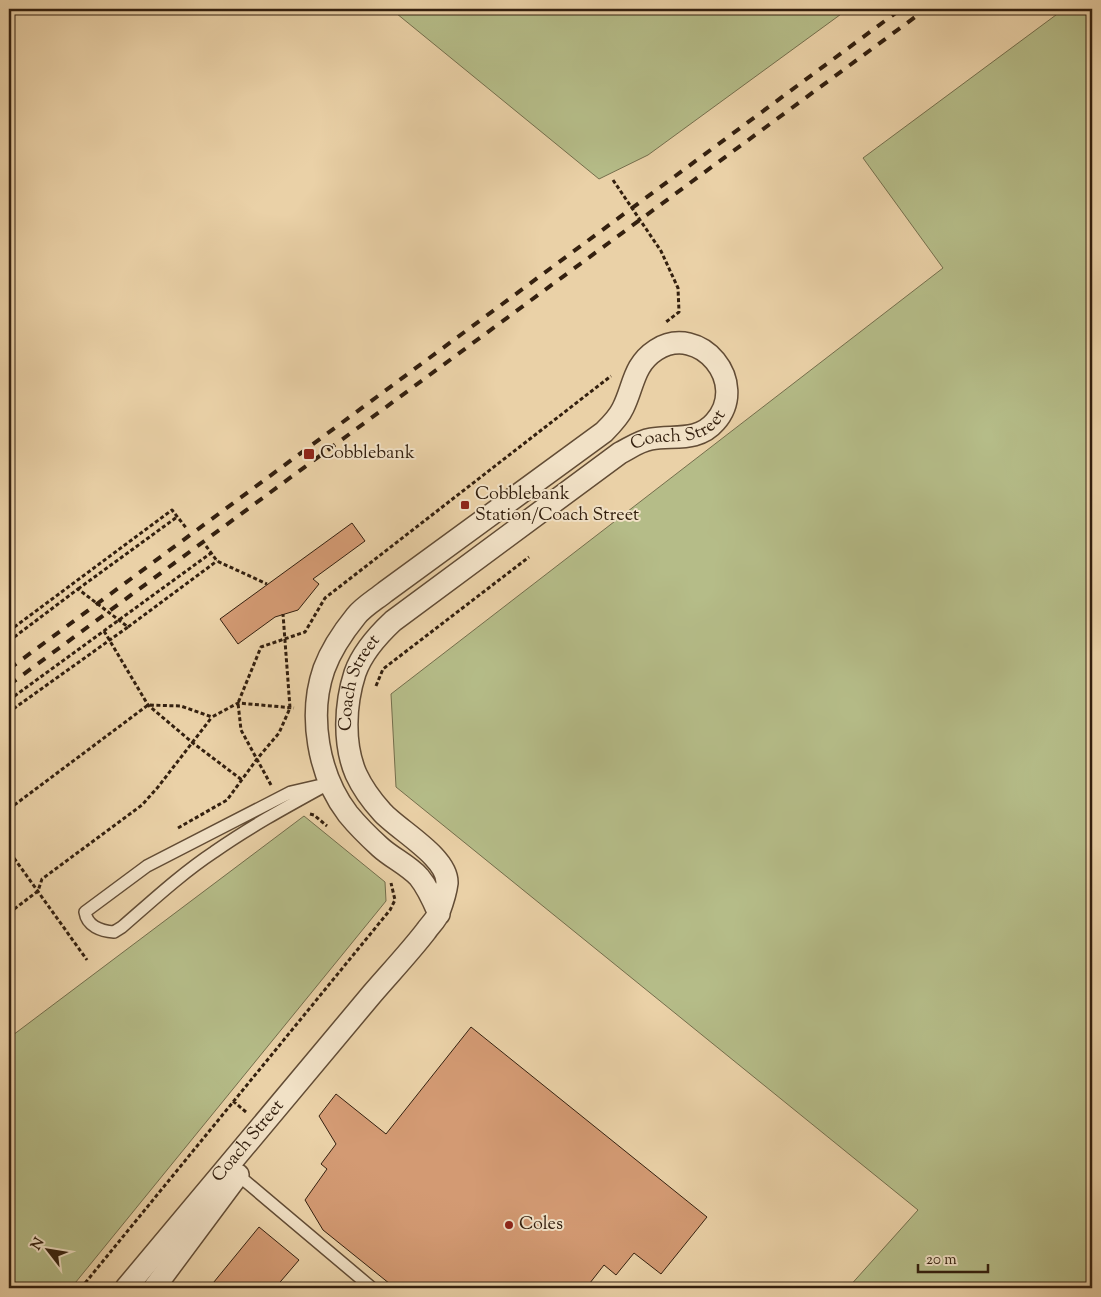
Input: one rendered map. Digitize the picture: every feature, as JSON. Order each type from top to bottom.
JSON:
[{"type":"street","name":"Coach Street","points":[[154,1288],[233,1171],[372,994],[406,956],[439,914],[447,882],[442,866],[430,852],[382,812],[356,773],[348,738],[348,704],[356,672],[379,635],[393,621],[620,453],[649,440],[689,437],[703,432],[715,422],[723,408],[727,392],[725,376],[717,361],[705,351],[690,344],[674,344],[658,349],[645,359],[632,381],[623,408],[604,432],[393,586],[357,615],[337,641],[324,669],[317,710],[318,739],[322,760],[330,783],[349,814],[380,847],[417,875],[430,891],[439,914]]},
{"type":"street","points":[[330,783],[356,773]]},
{"type":"street","name":"Coach Street","points":[[126,1288],[233,1171]]},
{"type":"lane","points":[[280,804],[260,821],[213,852],[174,882],[122,928],[114,932],[97,929],[86,917],[85,912],[147,866],[280,804],[330,783]]},
{"type":"lane","points":[[233,1171],[372,1288]]},
{"type":"path","points":[[613,180],[661,251],[678,288],[679,312],[665,323]]},
{"type":"path","points":[[329,827],[314,815],[298,813],[286,815],[240,730],[238,703],[261,647],[305,632],[325,598],[616,372]]},
{"type":"path","points":[[9,631],[172,510],[187,529]]},
{"type":"path","points":[[9,641],[177,517]]},
{"type":"path","points":[[206,546],[217,561],[267,584]]},
{"type":"path","points":[[9,700],[211,553]]},
{"type":"path","points":[[374,692],[383,670],[529,557]]},
{"type":"path","points":[[9,712],[217,561]]},
{"type":"path","points":[[78,590],[128,627]]},
{"type":"path","points":[[176,829],[227,800],[279,733],[290,708],[283,614]]},
{"type":"path","points":[[104,631],[148,705],[193,743],[242,780]]},
{"type":"path","points":[[9,913],[38,891],[42,879],[142,805],[212,717],[238,703],[317,710]]},
{"type":"path","points":[[9,810],[148,705],[181,706],[212,717]]},
{"type":"path","points":[[14,858],[87,960]]},
{"type":"path","points":[[81,1288],[390,910],[395,894],[388,877]]},
{"type":"green space","points":[[391,9],[848,9],[648,155],[599,179]]},
{"type":"green space","points":[[1064,9],[1092,9],[1092,1288],[848,1288],[918,1210],[396,787],[391,694],[943,268],[863,158]]},
{"type":"green space","points":[[304,816],[385,882],[386,901],[71,1288],[9,1288],[9,1038]]},
{"type":"building","points":[[352,523],[365,541],[313,579],[319,584],[298,610],[275,617],[238,644],[220,619]]},
{"type":"building","points":[[471,1027],[707,1217],[661,1274],[634,1253],[616,1275],[604,1265],[586,1288],[395,1288],[323,1230],[305,1200],[327,1169],[321,1164],[336,1144],[319,1116],[336,1094],[386,1134]]},
{"type":"building","points":[[259,1227],[299,1260],[275,1288],[209,1288]]},
{"type":"railway","points":[[9,669],[901,9]]},
{"type":"railway","points":[[9,685],[926,9]]},
{"type":"place","name":"Cobblebank","points":[[309,454]]},
{"type":"place","name":"Cobblebank Station/Coach Street","points":[[465,505]]},
{"type":"place","name":"Coles","points":[[509,1225]]}]
